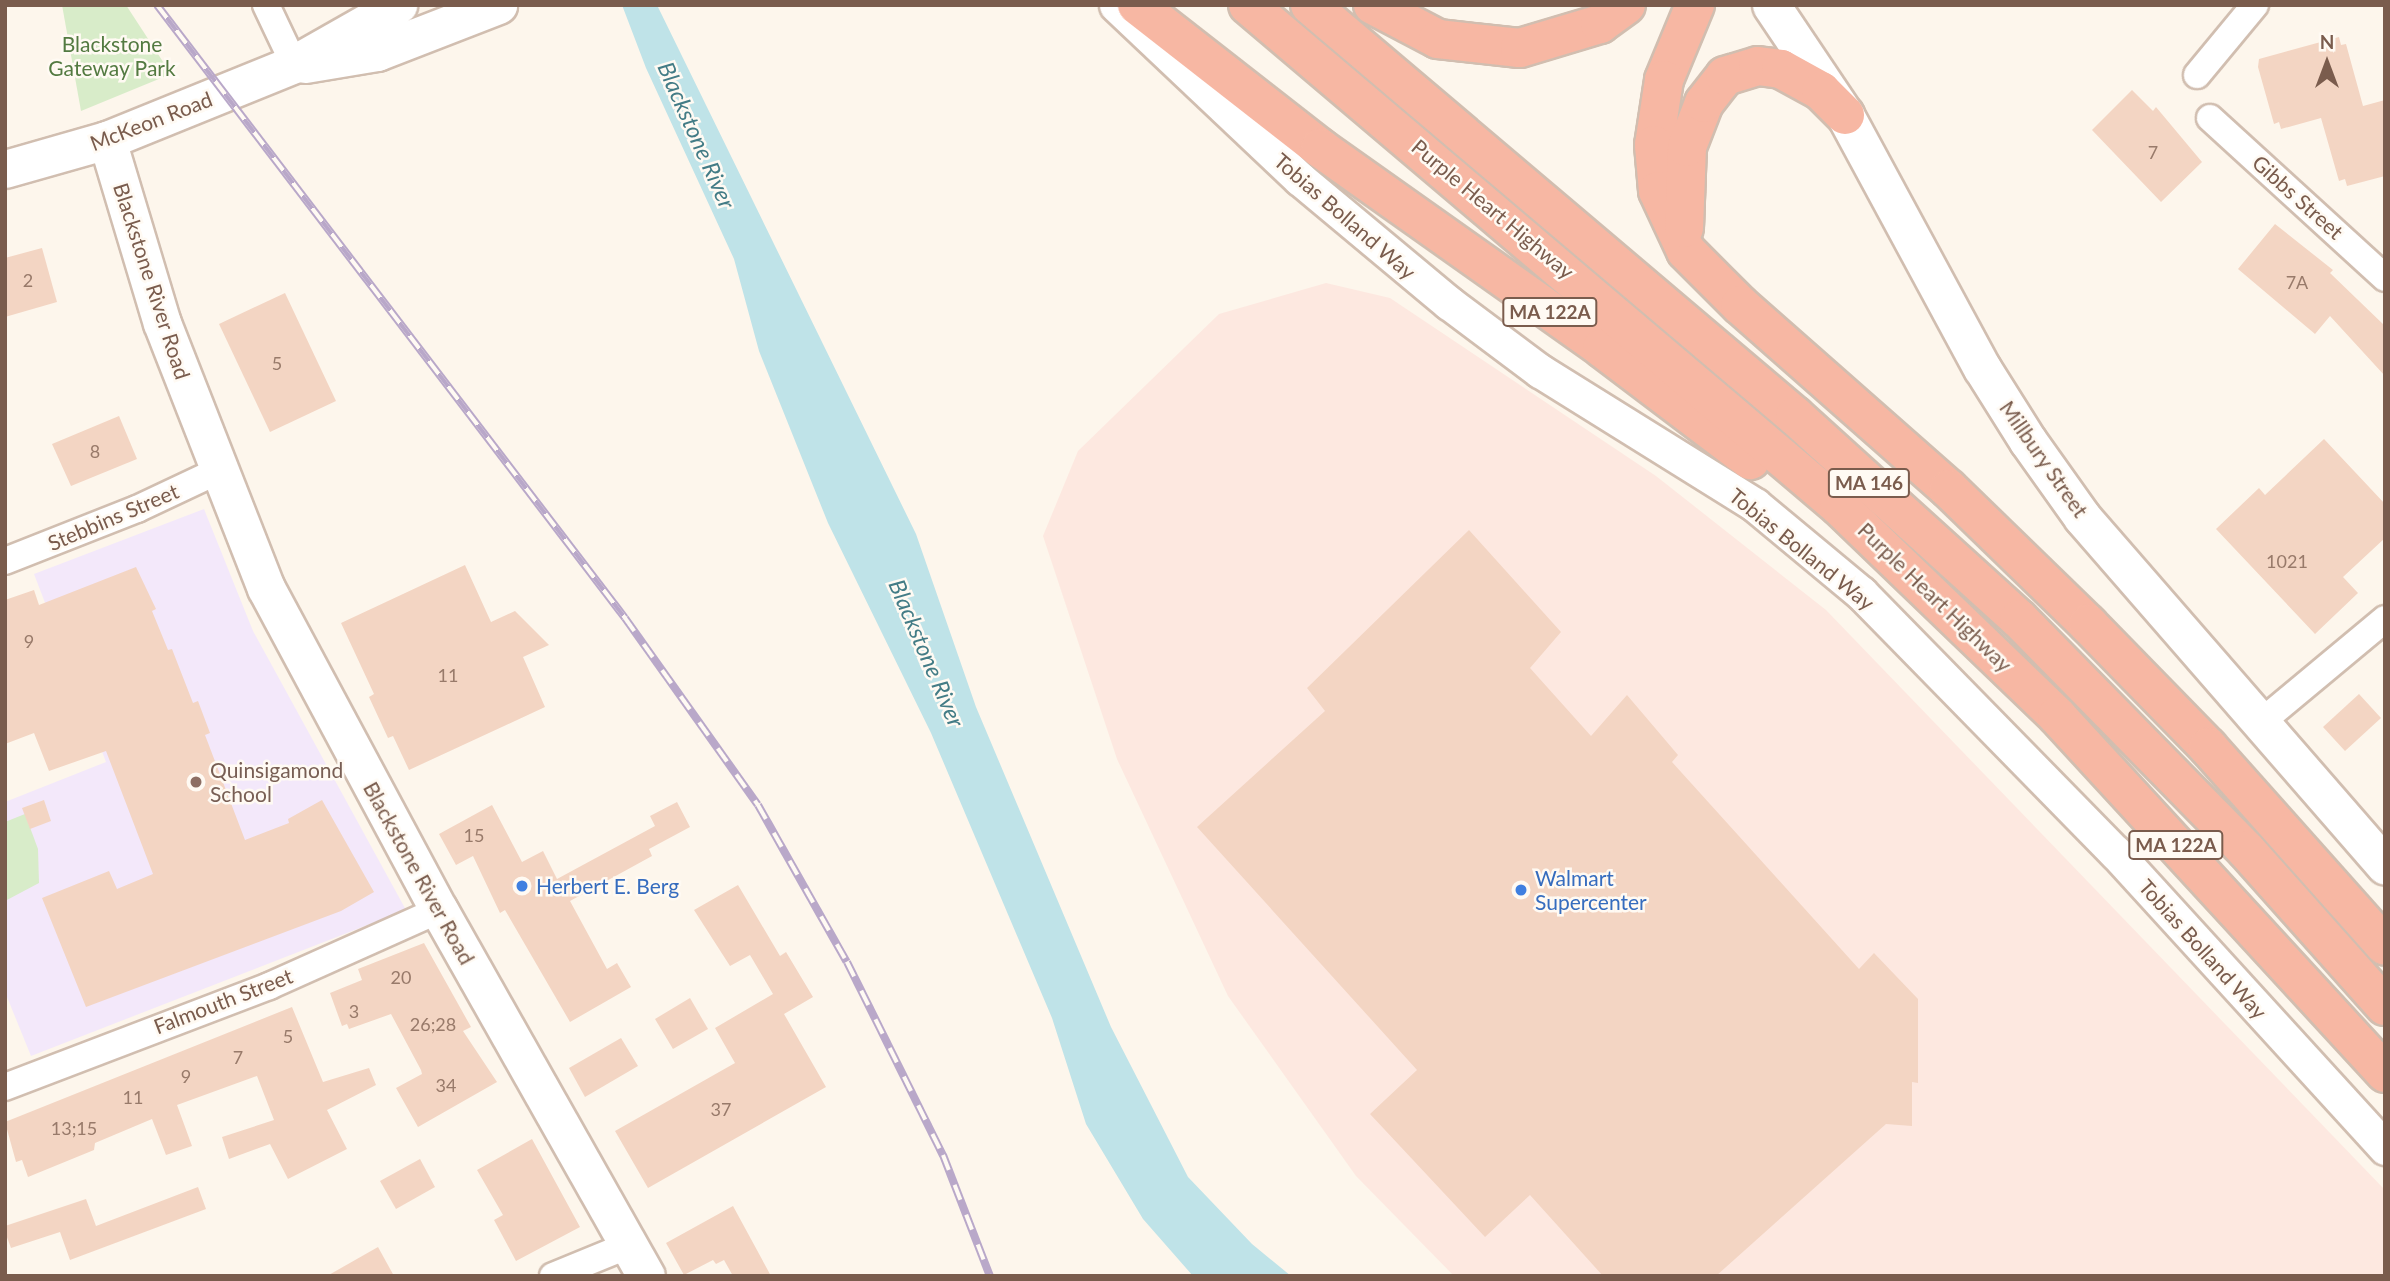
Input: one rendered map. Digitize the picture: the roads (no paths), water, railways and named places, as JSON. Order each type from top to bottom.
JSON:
[{"type":"highway","name":"MA 122A","points":[[1136,5],[1320,148],[1602,348],[1962,622]]},
{"type":"highway","name":"Purple Heart Highway","points":[[1248,5],[1839,506],[2057,716],[2385,1073]]},
{"type":"highway","name":"Purple Heart Highway","points":[[1310,5],[1795,416],[2019,619],[2246,850],[2385,1006]]},
{"type":"highway","points":[[1373,5],[1438,39],[1520,48],[1600,24],[1626,5]]},
{"type":"highway","points":[[1695,5],[1664,80],[1654,145],[1658,191],[1686,251],[1740,305],[1949,489],[2088,624],[2233,774],[2385,946]]},
{"type":"highway","points":[[1686,251],[1683,201],[1687,147],[1704,103],[1725,76],[1758,66],[1781,69],[1821,91],[1845,115]]},
{"type":"main road","name":"McKeon Road","points":[[5,169],[107,140],[294,64],[398,5]]},
{"type":"main road","name":"McKeon Road","points":[[294,64],[377,52],[498,5]]},
{"type":"main road","name":"Millbury Street","points":[[1771,5],[1845,115],[1982,368],[2028,441],[2082,517],[2385,866]]},
{"type":"main road","name":"Blackstone River Road","points":[[107,140],[162,323],[266,588],[439,910],[637,1260]]},
{"type":"street","points":[[266,5],[294,64]]},
{"type":"street","name":"Tobias Bolland Way","points":[[1116,5],[1309,187],[1449,303],[1540,371],[1755,505],[1861,593],[2115,852],[2385,1148]]},
{"type":"street","points":[[2197,75],[2255,5]]},
{"type":"street","name":"Gibbs Street","points":[[2210,118],[2385,278]]},
{"type":"street","name":"Stebbins Street","points":[[5,561],[137,509],[220,470]]},
{"type":"street","points":[[2259,724],[2385,619]]},
{"type":"street","name":"Falmouth Street","points":[[5,1087],[269,986],[439,910]]},
{"type":"street","points":[[553,1276],[637,1260]]},
{"type":"water","name":"Blackstone River","points":[[622,5],[657,5],[916,534],[976,707],[1111,1027],[1188,1177],[1252,1244],[1291,1276],[1193,1276],[1143,1219],[1086,1124],[1052,1018],[931,733],[828,523],[759,351],[734,259],[646,68]]},
{"type":"railway","points":[[157,5],[625,618],[758,805],[847,962],[943,1155],[990,1276]]},
{"type":"place","name":"Quinsigamond School","points":[[196,782]]},
{"type":"place","name":"Herbert E. Berg","points":[[522,886]]},
{"type":"place","name":"Walmart Supercenter","points":[[1521,890]]},
{"type":"park label","name":"Blackstone Gateway Park","points":[[112,56]]}]
